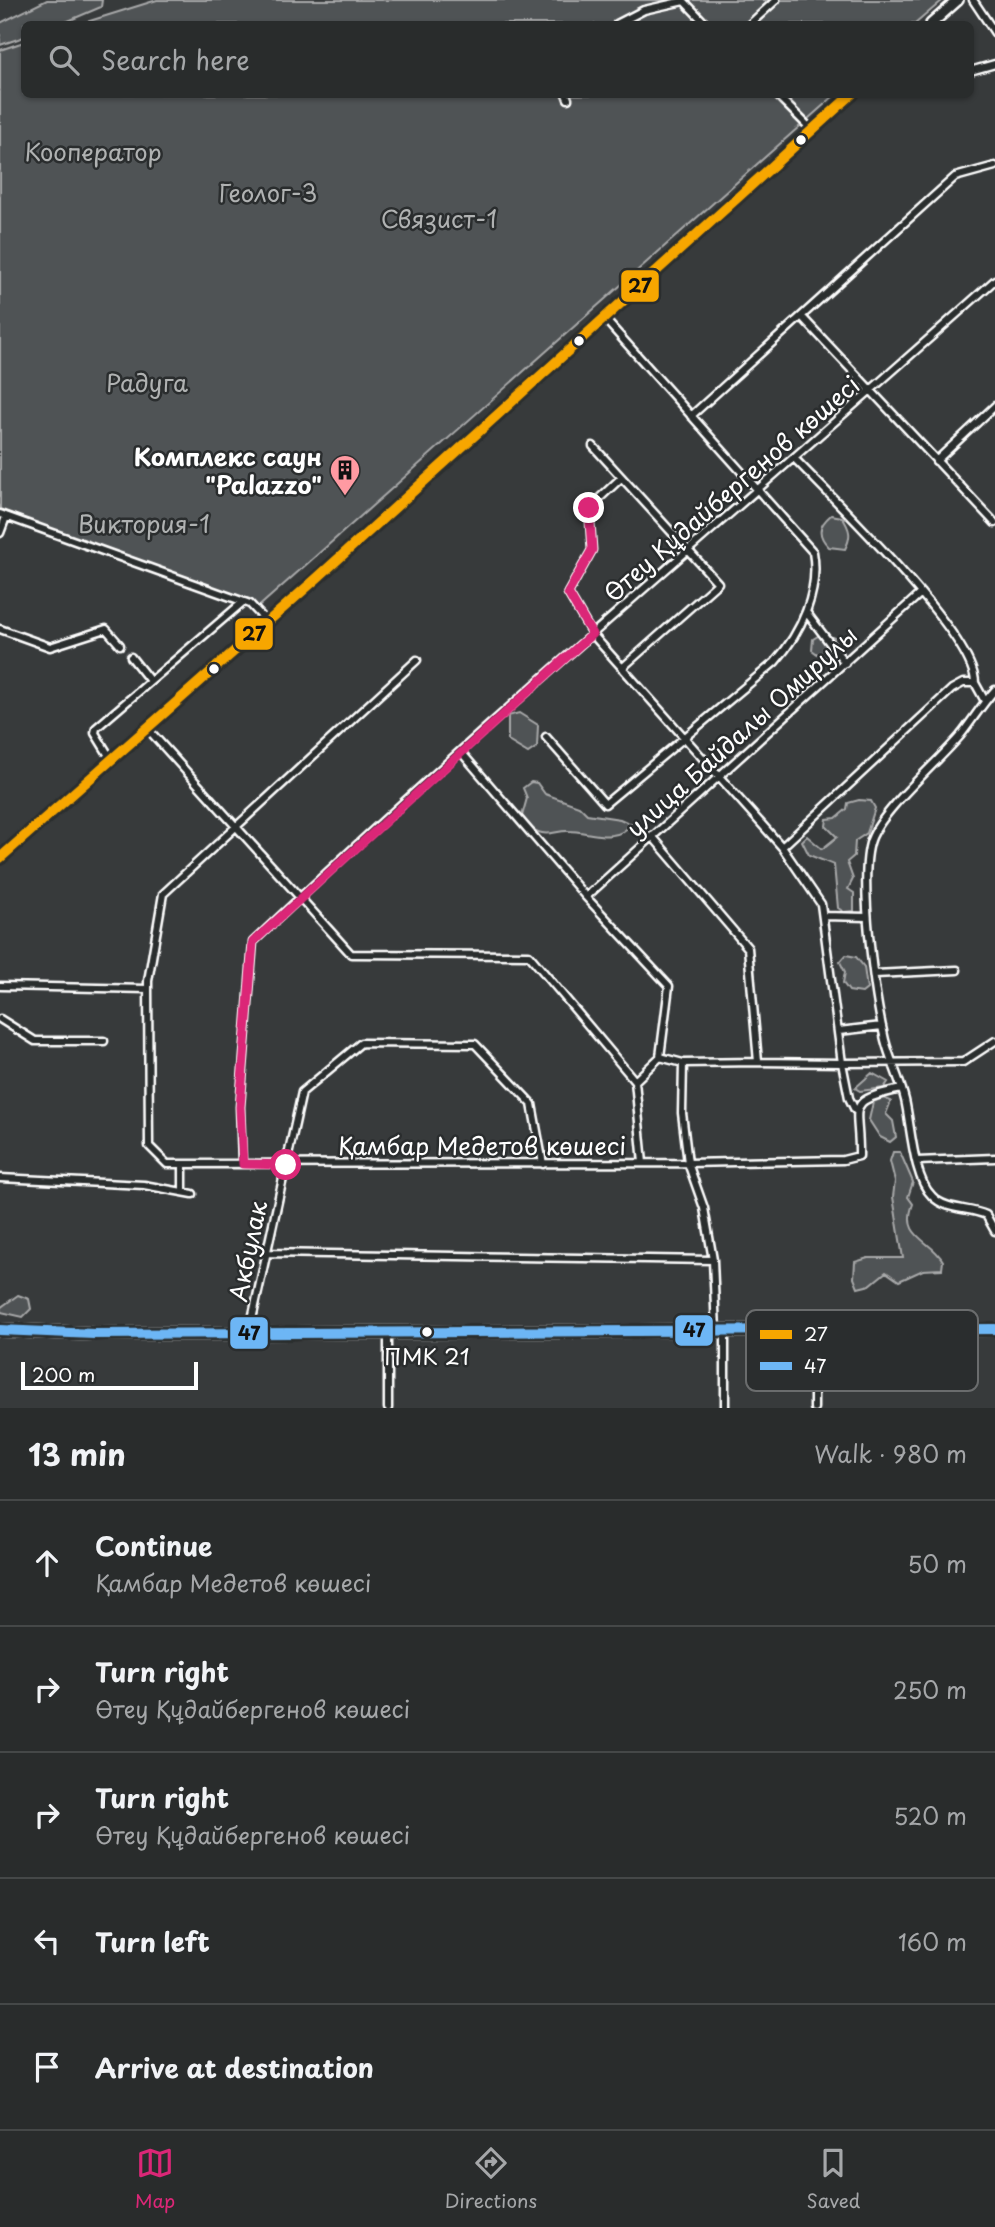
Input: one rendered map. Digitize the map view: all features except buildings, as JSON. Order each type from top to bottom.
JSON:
[{"type":"highway","points":[[0,1330],[94,1334],[746,1331]]},
{"type":"street","points":[[753,21],[776,0]]},
{"type":"street","points":[[934,21],[958,0]]},
{"type":"street","points":[[973,0],[995,33]]},
{"type":"street","points":[[623,21],[644,10],[684,1],[703,21]]},
{"type":"street","points":[[974,70],[995,64]]},
{"type":"street","points":[[780,98],[811,129]]},
{"type":"street","points":[[0,858],[325,571],[847,98]]},
{"type":"street","points":[[691,416],[955,177],[995,166]]},
{"type":"street","name":"Өтеу Құдайбергенов көшесі","points":[[243,1164],[240,1107],[253,942],[592,634],[795,459],[995,280]]},
{"type":"street","points":[[546,737],[605,804],[775,662],[791,644],[806,612],[813,583],[813,552],[603,317]]},
{"type":"street","points":[[803,317],[870,392],[995,523]]},
{"type":"street","points":[[936,461],[995,406]]},
{"type":"street","points":[[593,446],[718,583],[622,668]]},
{"type":"street","points":[[795,459],[921,593],[969,658],[975,671],[975,683],[985,701]]},
{"type":"street","points":[[621,478],[589,508],[592,550],[568,593],[592,634],[782,847],[821,904],[842,1062],[849,1098],[856,1110],[862,1100],[872,1095],[902,1089]]},
{"type":"street","points":[[0,533],[3,515],[243,602],[266,621]]},
{"type":"street","name":"улица Байдалы Омирулы","points":[[586,897],[921,593]]},
{"type":"street","points":[[111,759],[95,729],[243,602]]},
{"type":"street","points":[[806,612],[845,663]]},
{"type":"street","points":[[0,629],[50,647],[106,629],[120,645]]},
{"type":"street","points":[[131,657],[150,681]]},
{"type":"street","name":"Қамбар Медетов көшесі","points":[[417,660],[238,828],[163,894],[148,989],[149,1146],[167,1164],[688,1163],[852,1159],[859,1156],[856,1110]]},
{"type":"street","points":[[782,847],[952,689],[963,683],[975,683]]},
{"type":"street","points":[[995,690],[961,734],[876,828],[868,848],[867,917],[882,1026],[892,1065],[902,1089],[917,1161],[931,1196],[947,1206],[981,1213],[988,1217],[995,1231]]},
{"type":"street","points":[[147,729],[351,954],[529,955],[635,1082],[643,1163]]},
{"type":"street","points":[[461,752],[586,897],[669,986],[660,1057],[635,1082]]},
{"type":"street","points":[[652,836],[748,948],[758,1062]]},
{"type":"street","points":[[824,916],[867,917]]},
{"type":"street","points":[[875,974],[957,970]]},
{"type":"street","points":[[0,986],[148,989]]},
{"type":"street","points":[[0,1019],[35,1041],[104,1041]]},
{"type":"street","points":[[839,1031],[882,1026]]},
{"type":"street","points":[[660,1057],[683,1063],[842,1062],[892,1065],[962,1062],[995,1041]]},
{"type":"street","name":"Акбулак","points":[[249,1333],[302,1092],[361,1043],[475,1044],[532,1104],[543,1164]]},
{"type":"street","points":[[683,1063],[682,1113],[688,1163],[704,1208],[713,1260],[725,1408]]},
{"type":"street","points":[[917,1161],[995,1158]]},
{"type":"street","points":[[183,1164],[183,1192]]},
{"type":"street","points":[[0,1178],[144,1185],[193,1194]]},
{"type":"street","points":[[266,1253],[713,1260]]},
{"type":"street","points":[[388,1333],[388,1408]]},
{"type":"green space","points":[[47,0],[102,0],[101,7],[68,21],[21,21],[21,38],[0,45],[0,23]]},
{"type":"green space","points":[[157,0],[943,0],[918,21],[90,21]]},
{"type":"green space","points":[[21,43],[21,98],[832,98],[255,610],[250,604],[0,514],[0,50]]},
{"type":"green space","points":[[831,515],[842,517],[847,525],[849,540],[845,549],[829,547],[822,538],[821,527]]},
{"type":"green space","points":[[823,633],[834,638],[835,651],[824,659],[812,650],[813,639]]},
{"type":"green space","points":[[519,713],[538,725],[537,747],[528,753],[508,741],[508,716]]},
{"type":"green space","points":[[531,782],[537,783],[545,794],[579,806],[587,814],[620,819],[631,824],[618,834],[610,835],[569,831],[538,832],[530,827],[522,816],[527,798],[523,788]]},
{"type":"green space","points":[[871,801],[875,808],[867,833],[855,841],[854,856],[847,862],[853,879],[848,889],[854,893],[854,911],[844,912],[838,908],[834,865],[809,855],[802,841],[807,836],[822,849],[837,837],[826,826],[827,819],[836,818],[847,809],[848,803]]},
{"type":"green space","points":[[846,955],[856,957],[864,967],[867,989],[862,993],[849,991],[843,983],[845,972],[840,962]]},
{"type":"green space","points":[[872,1073],[888,1082],[884,1088],[860,1091],[855,1088]]},
{"type":"green space","points":[[883,1098],[891,1101],[886,1114],[893,1121],[896,1137],[890,1142],[880,1137],[869,1120],[873,1102]]},
{"type":"green space","points":[[893,1152],[900,1152],[913,1182],[908,1197],[913,1204],[911,1224],[919,1237],[943,1261],[942,1269],[923,1270],[899,1281],[886,1272],[870,1285],[858,1288],[854,1278],[855,1262],[868,1258],[903,1258],[893,1197],[895,1181],[890,1161]]},
{"type":"green space","points":[[18,1295],[29,1299],[31,1309],[23,1317],[1,1312],[0,1308]]},
{"type":"tunnel","points":[[120,645],[131,657]]},
{"type":"transit line","name":"27","points":[[0,858],[316,579],[848,98]]},
{"type":"transit line","name":"47","points":[[978,1329],[995,1329]]},
{"type":"transit line","name":"47","points":[[0,1330],[94,1334],[746,1330]]},
{"type":"place","name":"Комплекс саун \"Palazzo\"","points":[[345,497]]},
{"type":"place","name":"ПМК 21","points":[[427,1332]]},
{"type":"route","points":[[286,1165],[243,1164],[240,1107],[253,942],[592,634],[568,593],[592,550],[589,508]]},
{"type":"park label","name":"Кооператор","points":[[93,151]]},
{"type":"park label","name":"Геолог-3","points":[[268,192]]},
{"type":"park label","name":"Связист-1","points":[[439,218]]},
{"type":"park label","name":"Радуга","points":[[147,382]]},
{"type":"park label","name":"Виктория-1","points":[[144,523]]}]
